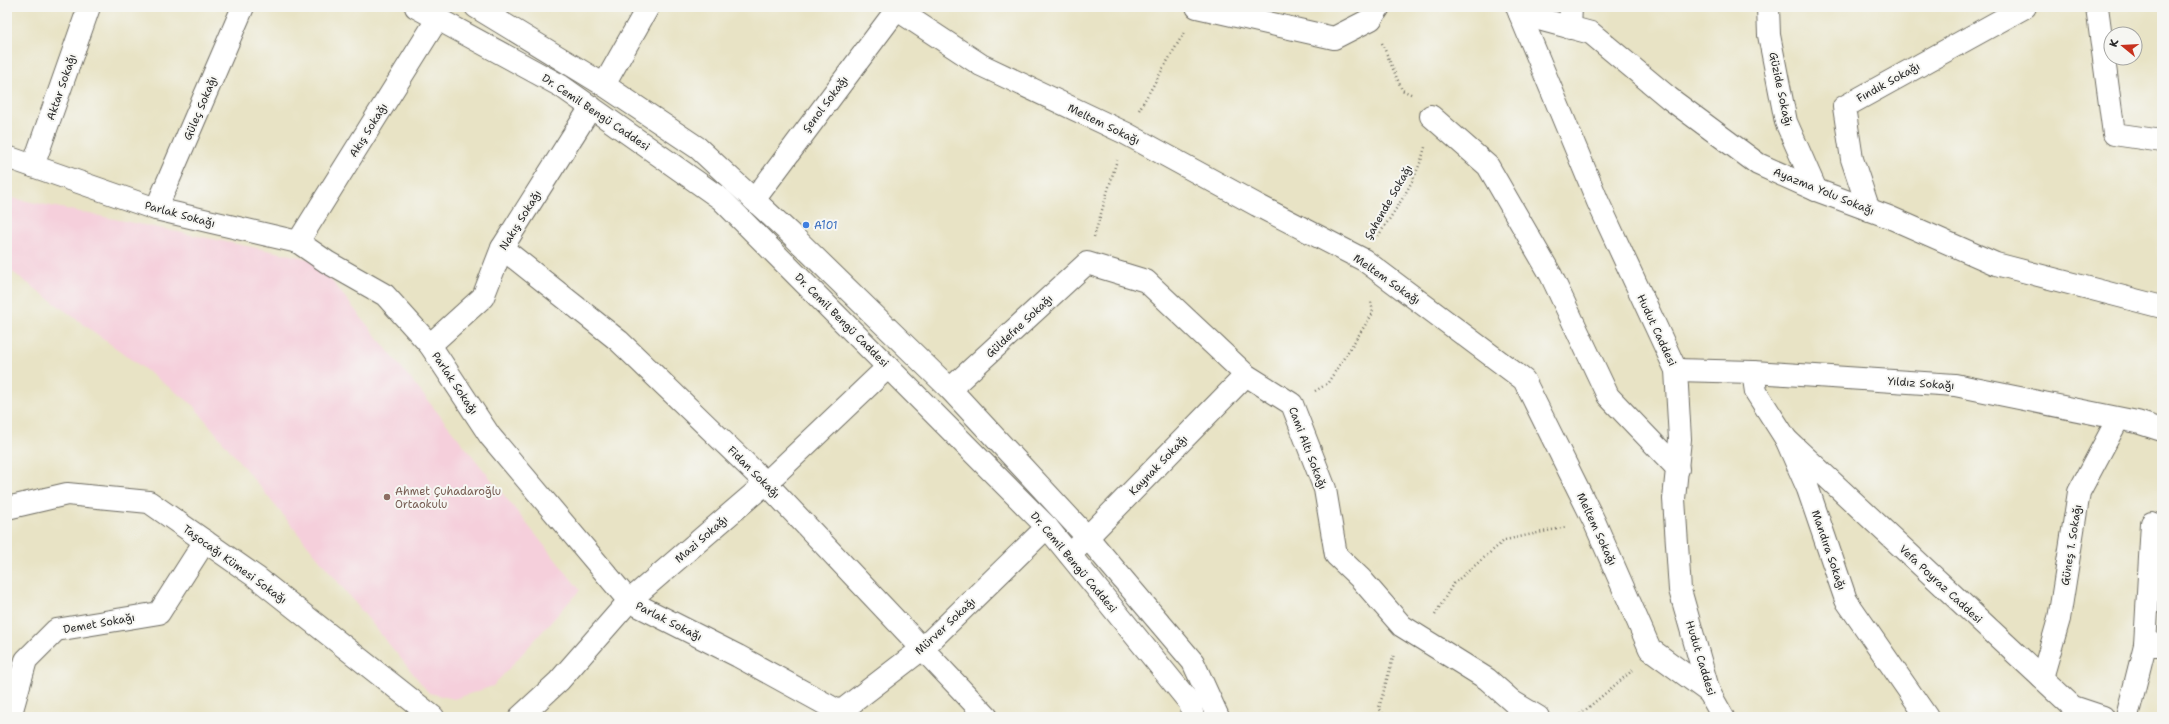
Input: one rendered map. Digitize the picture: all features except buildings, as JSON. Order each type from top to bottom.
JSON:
[{"type":"street","name":"Aktar Sokağı","points":[[33,166],[89,7]]},
{"type":"street","name":"Güleç Sokağı","points":[[156,209],[243,7]]},
{"type":"street","name":"Dr. Cemil Bengü Caddesi","points":[[416,7],[561,86],[721,199],[1047,527],[1190,703],[1193,717]]},
{"type":"street","points":[[476,7],[604,85],[698,148],[754,200],[950,389],[1088,538],[1193,662],[1218,717]]},
{"type":"street","name":"Nakış Sokağı","points":[[430,346],[482,297],[502,248],[591,107],[648,7]]},
{"type":"street","points":[[1197,7],[1334,38],[1375,13]]},
{"type":"street","name":"Güzide Sokağı","points":[[1768,7],[1769,35],[1786,122],[1816,190]]},
{"type":"street","name":"Fındık Sokağı","points":[[1869,210],[1852,159],[1844,106],[2025,7]]},
{"type":"street","points":[[2097,7],[2114,134],[2162,141]]},
{"type":"street","name":"Şenol Sokağı","points":[[754,200],[895,8]]},
{"type":"street","name":"Meltem Sokağı","points":[[895,8],[981,65],[1125,133],[1257,205],[1364,260],[1524,380],[1594,521],[1650,649]]},
{"type":"street","name":"Ayazma Yolu Sokağı","points":[[1518,10],[1570,17],[1669,98],[1758,164],[1816,190],[1869,210],[1996,264],[2162,307]]},
{"type":"street","name":"Hudut Caddesi","points":[[1518,10],[1598,202],[1676,370],[1680,439],[1674,499],[1680,590],[1709,692],[1724,717]]},
{"type":"street","name":"Akış Sokağı","points":[[298,242],[438,18]]},
{"type":"street","points":[[1431,116],[1488,166],[1551,276],[1608,396],[1678,469]]},
{"type":"street","name":"Parlak Sokağı","points":[[7,157],[156,209],[298,242],[327,262],[385,295],[430,346],[490,436],[629,601],[738,656],[839,715]]},
{"type":"street","name":"Fidan Sokağı","points":[[502,248],[619,341],[766,483],[987,717]]},
{"type":"street","name":"Güldefne Sokağı","points":[[950,389],[1087,263]]},
{"type":"street","name":"Cami Altı Sokağı","points":[[1087,263],[1146,281],[1246,375],[1292,404],[1325,489],[1336,555],[1361,579],[1402,626],[1487,679],[1513,702],[1538,717]]},
{"type":"street","name":"Mazi Sokağı","points":[[520,717],[559,681],[629,601],[766,483],[888,367]]},
{"type":"street","name":"Yıldız Sokağı","points":[[1676,370],[1753,372],[1955,385],[2118,419],[2162,430]]},
{"type":"street","name":"Mandıra Sokağı","points":[[1753,372],[1756,392],[1786,439],[1808,490],[1846,600],[1926,717]]},
{"type":"street","name":"Kaynak Sokağı","points":[[1070,555],[1246,375]]},
{"type":"street","name":"Güneş 1. Sokağı","points":[[2042,678],[2059,620],[2079,492],[2118,419]]},
{"type":"street","name":"Vefa Poyraz Caddesi","points":[[1786,439],[2073,708],[2094,716]]},
{"type":"street","name":"Taşocağı Kümesi Sokağı","points":[[7,508],[67,494],[149,502],[256,577],[433,717]]},
{"type":"street","points":[[2127,717],[2154,645],[2152,523],[2162,528]]},
{"type":"street","name":"Mürver Sokağı","points":[[839,715],[922,649],[1047,527]]},
{"type":"street","name":"Demet Sokağı","points":[[10,717],[26,660],[56,630],[159,613],[205,541]]},
{"type":"street","points":[[1650,649],[1709,692]]},
{"type":"path","points":[[1375,13],[1402,90],[1420,97],[1431,116]]},
{"type":"path","name":"Şahende Sokağı","points":[[1364,260],[1402,198],[1422,160],[1431,116]]},
{"type":"path","points":[[1292,404],[1327,384],[1373,313],[1364,260]]},
{"type":"path","points":[[1422,639],[1453,584],[1505,540],[1594,521]]},
{"type":"path","points":[[1386,717],[1379,708],[1402,626]]},
{"type":"path","points":[[1577,717],[1630,674],[1650,649]]},
{"type":"shaded area","name":"Ahmet Çuhadaroğlu Ortaokulu","points":[[7,197],[315,260],[580,590],[493,686],[454,699],[429,693],[192,404],[7,268]]},
{"type":"place","name":"A101","points":[[806,225]]},
{"type":"place","name":"Ahmet Çuhadaroğlu Ortaokulu","points":[[387,497]]}]
